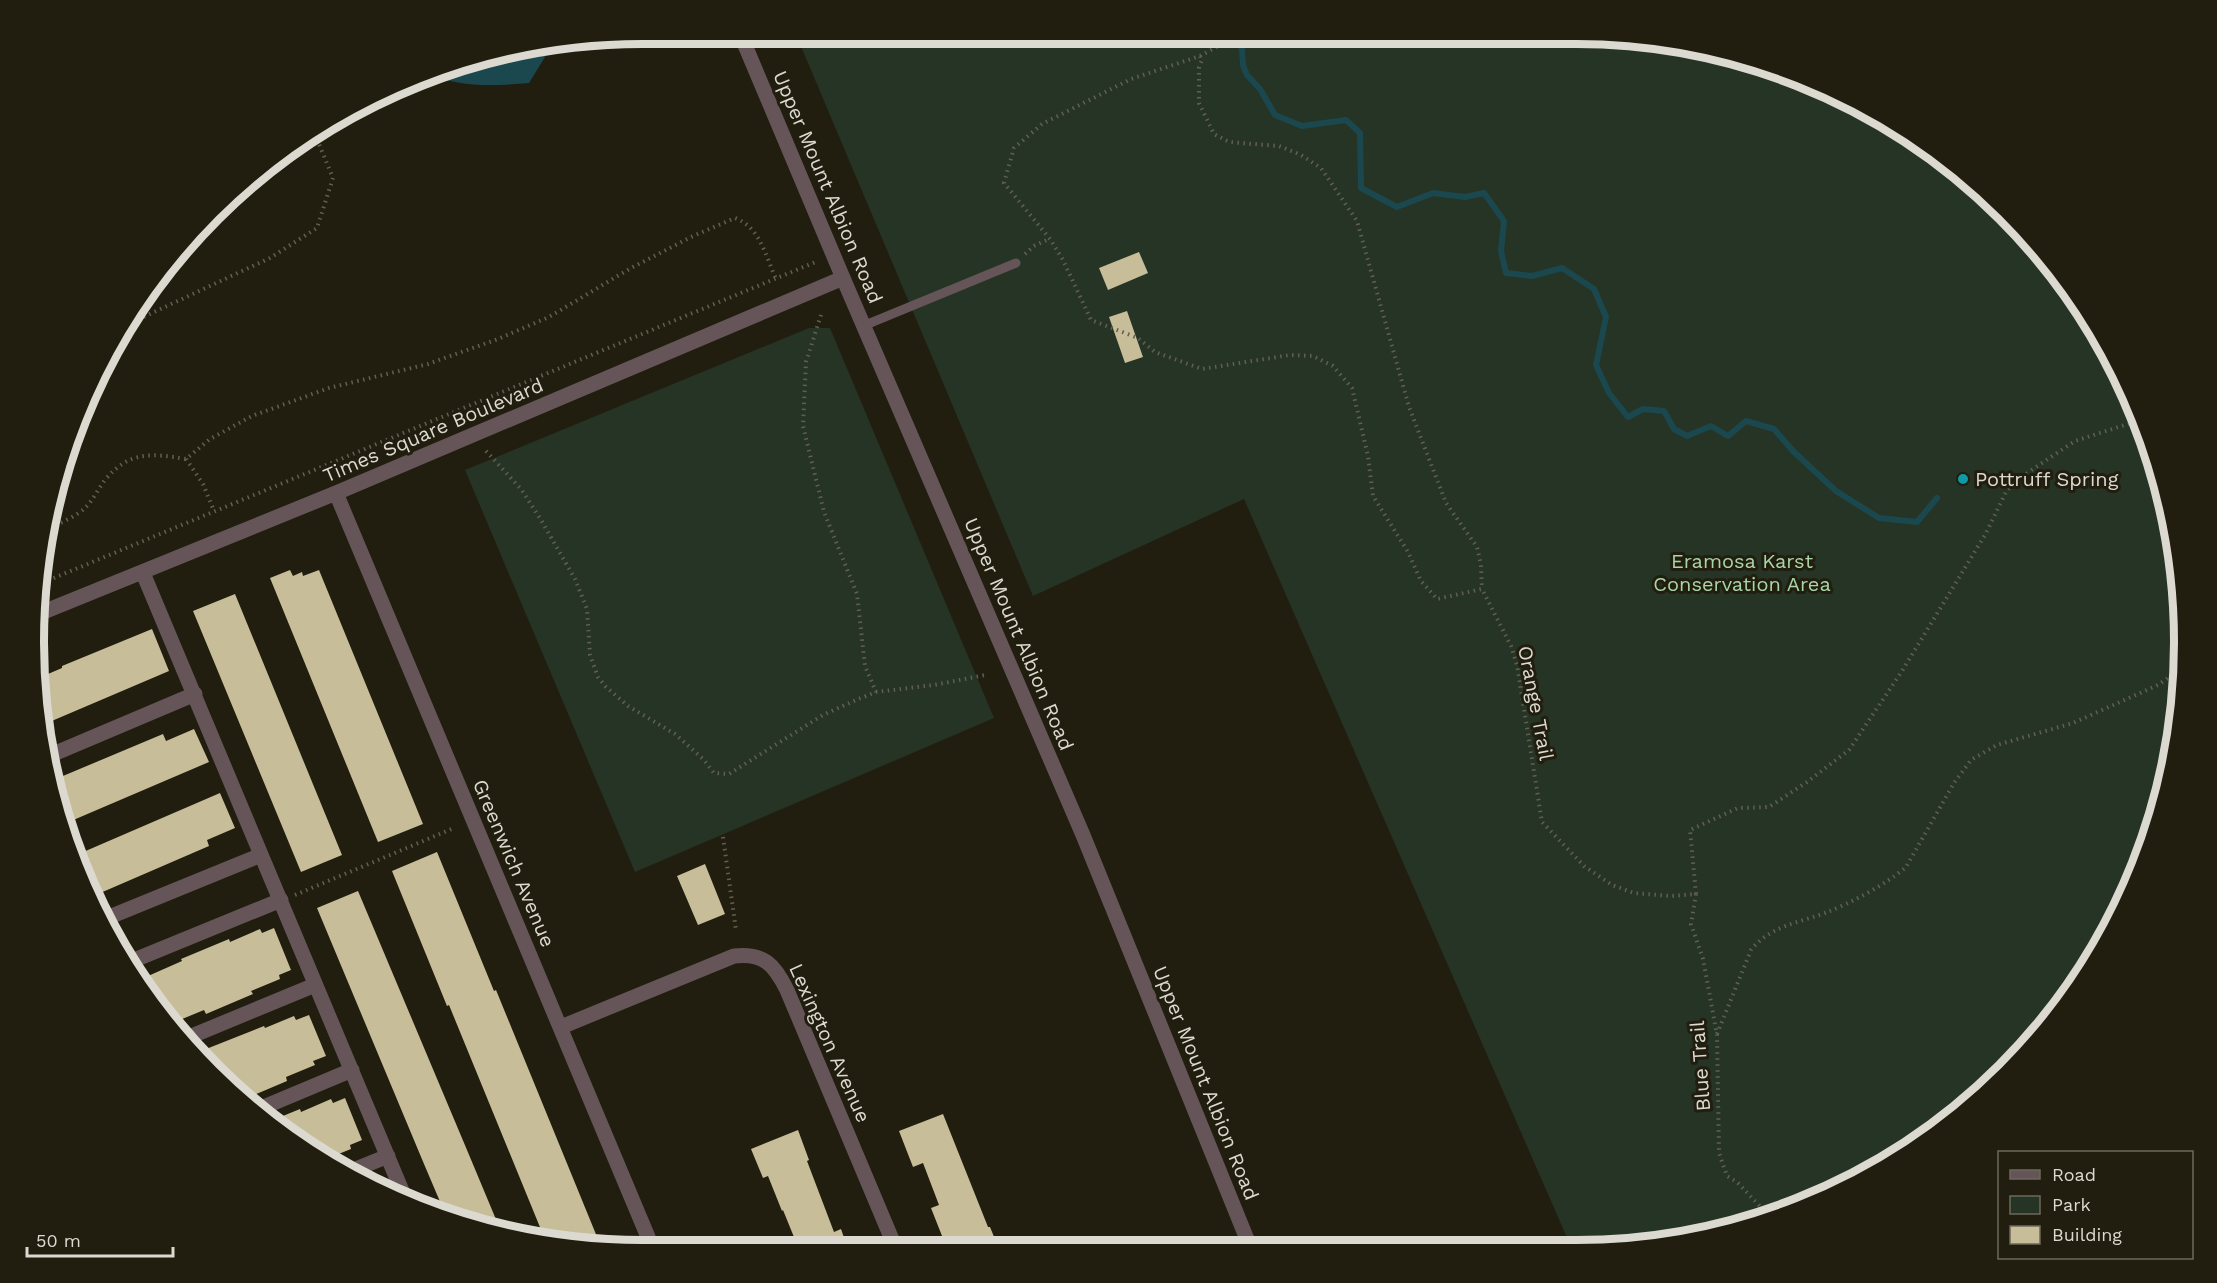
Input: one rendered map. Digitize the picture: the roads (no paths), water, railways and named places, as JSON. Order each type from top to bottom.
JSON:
[{"type":"street","name":"Upper Mount Albion Road","points":[[745,44],[863,326],[1083,835],[1247,1240]]},
{"type":"street","name":"Times Square Boulevard","points":[[45,612],[336,493],[843,278]]},
{"type":"street","name":"Greenwich Avenue","points":[[336,493],[649,1240]]},
{"type":"street","points":[[143,573],[261,855],[286,899],[315,985],[401,1189]]},
{"type":"street","points":[[54,754],[195,694]]},
{"type":"street","points":[[111,916],[261,855]]},
{"type":"street","points":[[136,960],[286,899]]},
{"type":"street","name":"Lexington Avenue","points":[[561,1027],[734,956],[747,954],[770,963],[778,971],[787,990],[892,1240]]},
{"type":"street","points":[[192,1036],[315,985]]},
{"type":"street","points":[[265,1106],[352,1070]]},
{"type":"street","points":[[359,1168],[388,1156]]},
{"type":"lane","points":[[863,326],[1016,263]]},
{"type":"water","points":[[545,52],[545,57],[529,83],[490,85],[440,78],[487,64]]},
{"type":"waterway","points":[[1239,44],[1247,75],[1260,89],[1275,115],[1302,126],[1346,120],[1360,133],[1361,188],[1397,207],[1433,193],[1465,197],[1484,193],[1504,221],[1501,251],[1506,273],[1532,276],[1562,268],[1594,289],[1606,317],[1596,365],[1609,393],[1628,417],[1643,409],[1664,411],[1674,429],[1687,436],[1711,426],[1728,436],[1746,421],[1774,429],[1793,451],[1836,491],[1879,518],[1917,522],[1937,498]]},
{"type":"place","name":"Pottruff Spring","points":[[1963,479]]},
{"type":"park label","name":"Eramosa Karst Conservation Area","points":[[1742,572]]}]
